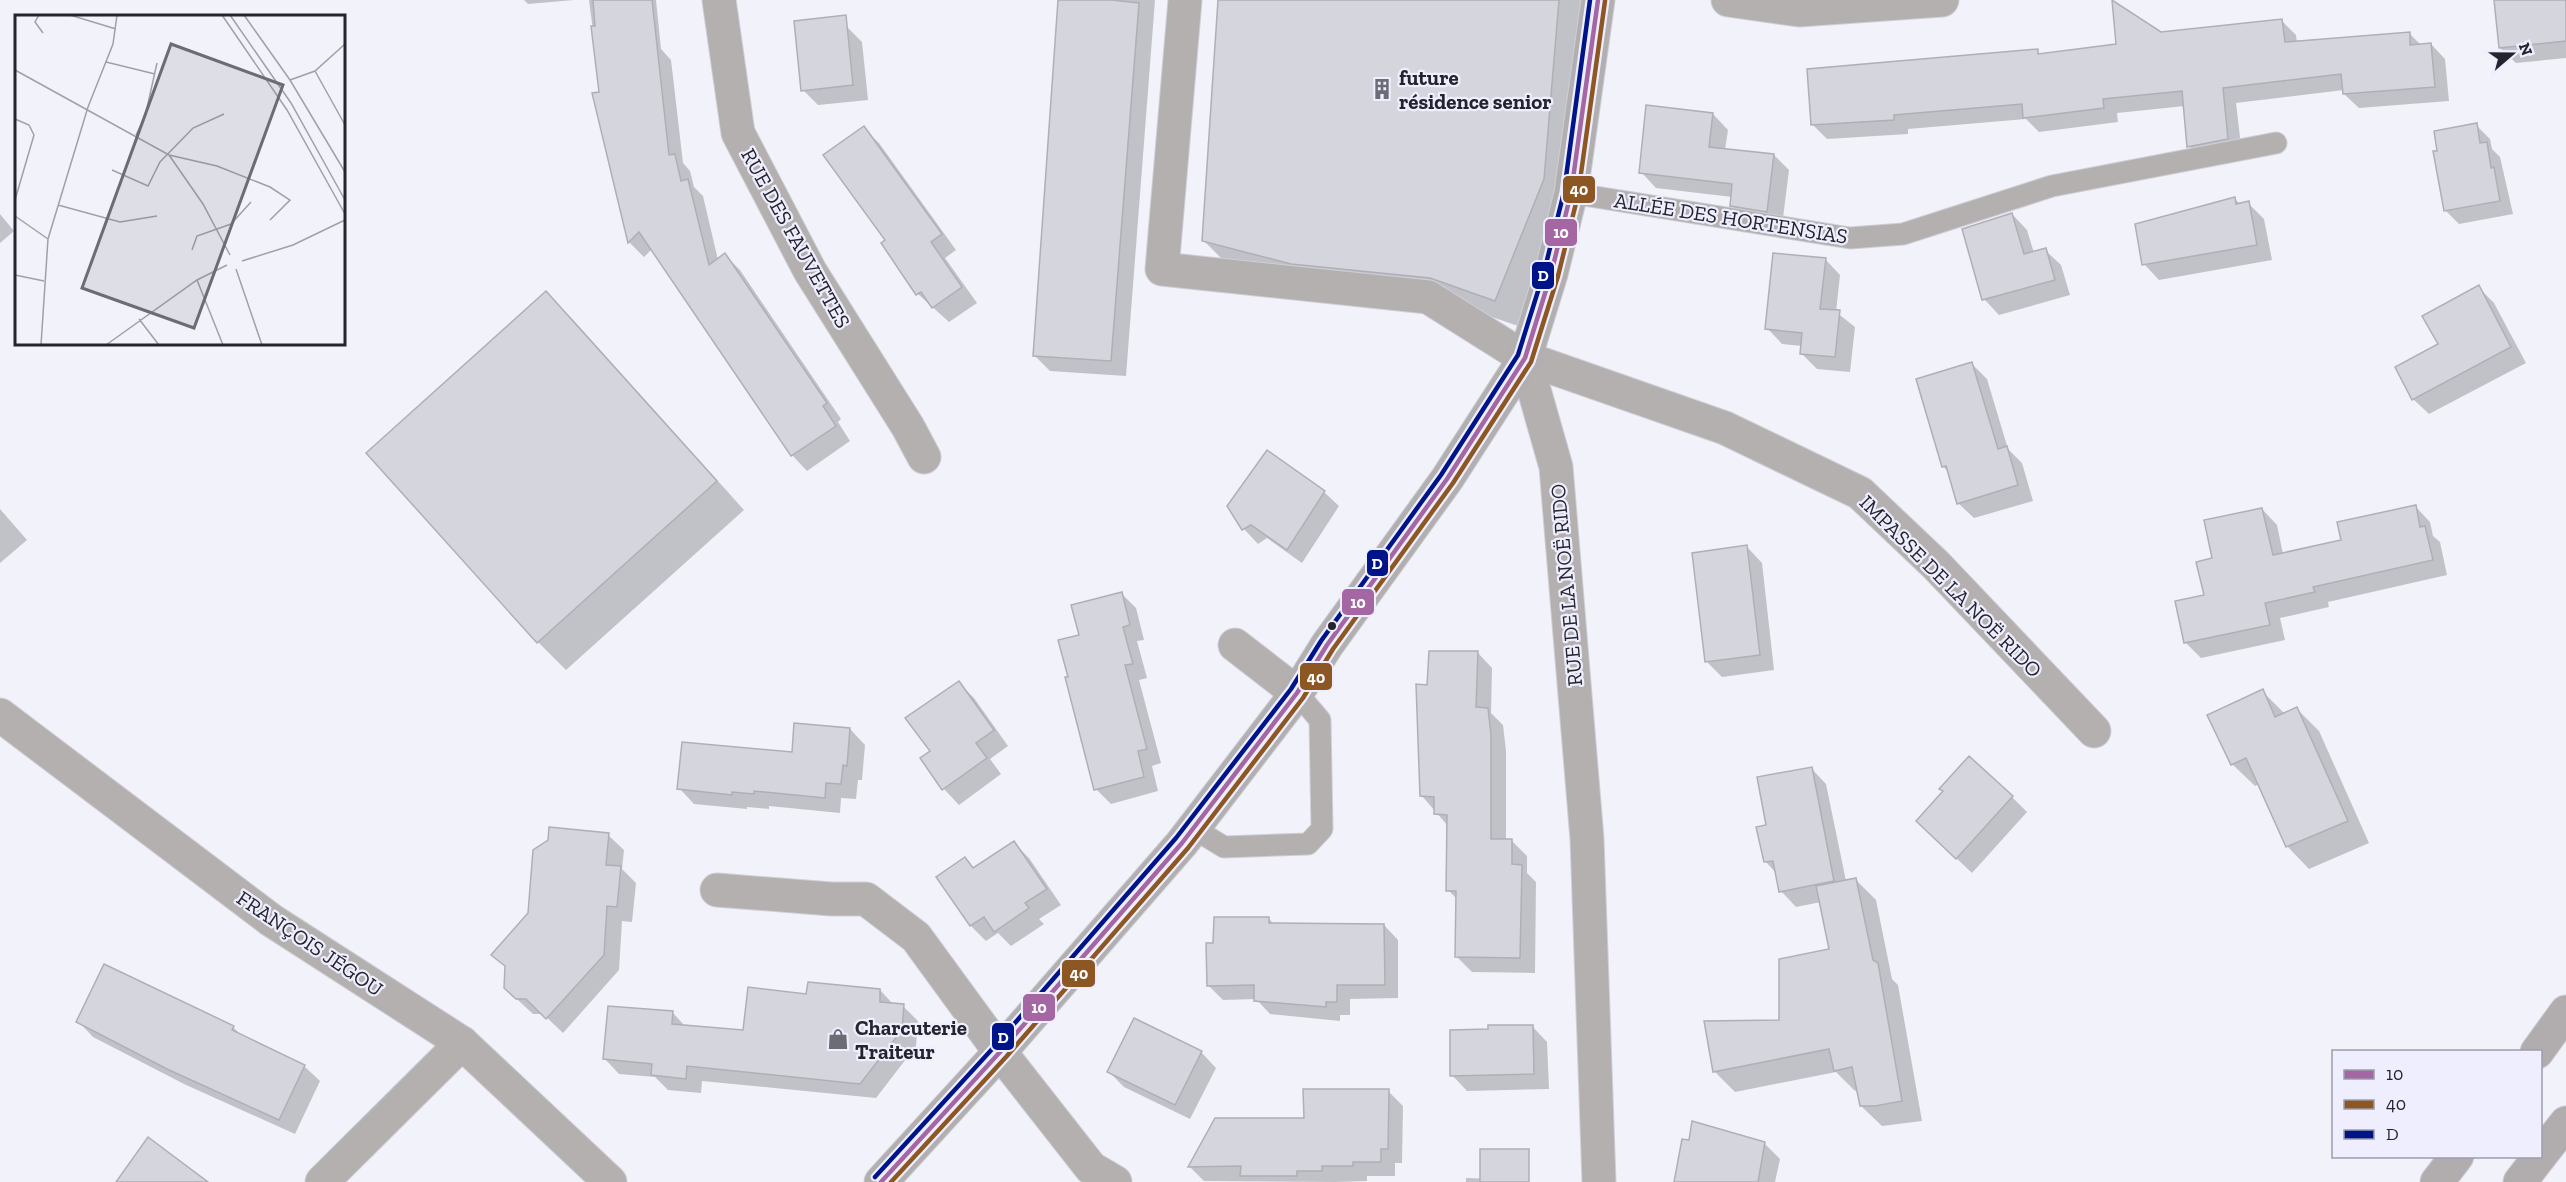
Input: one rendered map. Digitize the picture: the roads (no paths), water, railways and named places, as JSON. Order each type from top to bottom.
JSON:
[{"type":"highway","points":[[2538,1050],[2566,1012]]},
{"type":"highway","points":[[2542,1153],[2566,1123]]},
{"type":"highway","points":[[2437,1182],[2455,1158]]},
{"type":"highway","points":[[2520,1182],[2538,1158]]},
{"type":"street","name":"RUE DES FAUVETTES","points":[[719,0],[738,133],[810,272],[908,427],[924,457]]},
{"type":"street","name":"IMPASSE DE LA NOË RIDO","points":[[1185,0],[1162,268],[1428,297],[1525,358],[1725,428],[1860,493],[1936,565],[2094,731]]},
{"type":"street","points":[[881,1182],[1000,1052],[1192,828],[1297,693],[1327,645],[1447,479],[1525,358],[1551,274],[1571,193],[1598,0]]},
{"type":"street","points":[[1728,0],[1799,10],[1942,0]]},
{"type":"street","name":"RUE DE LA NOË RIDO","points":[[1525,358],[1556,467],[1587,839],[1599,1182]]},
{"type":"street","points":[[1236,645],[1297,693]]},
{"type":"street","name":"FRANÇOIS JÉGOU","points":[[0,715],[271,920],[462,1043],[610,1182]]},
{"type":"street","points":[[717,890],[831,899],[866,898],[916,937],[1000,1052],[1091,1168],[1116,1182]]},
{"type":"street","points":[[322,1182],[462,1043]]},
{"type":"lane","name":"ALLÉE DES HORTENSIAS","points":[[1571,193],[1850,238],[1903,234],[2052,186],[2276,143]]},
{"type":"lane","points":[[1192,828],[1224,847],[1308,844],[1322,829],[1320,720],[1297,693]]},
{"type":"place","name":"future résidence senior","points":[[1382,89]]},
{"type":"place","name":"Charcuterie Traiteur","points":[[838,1039]]}]
